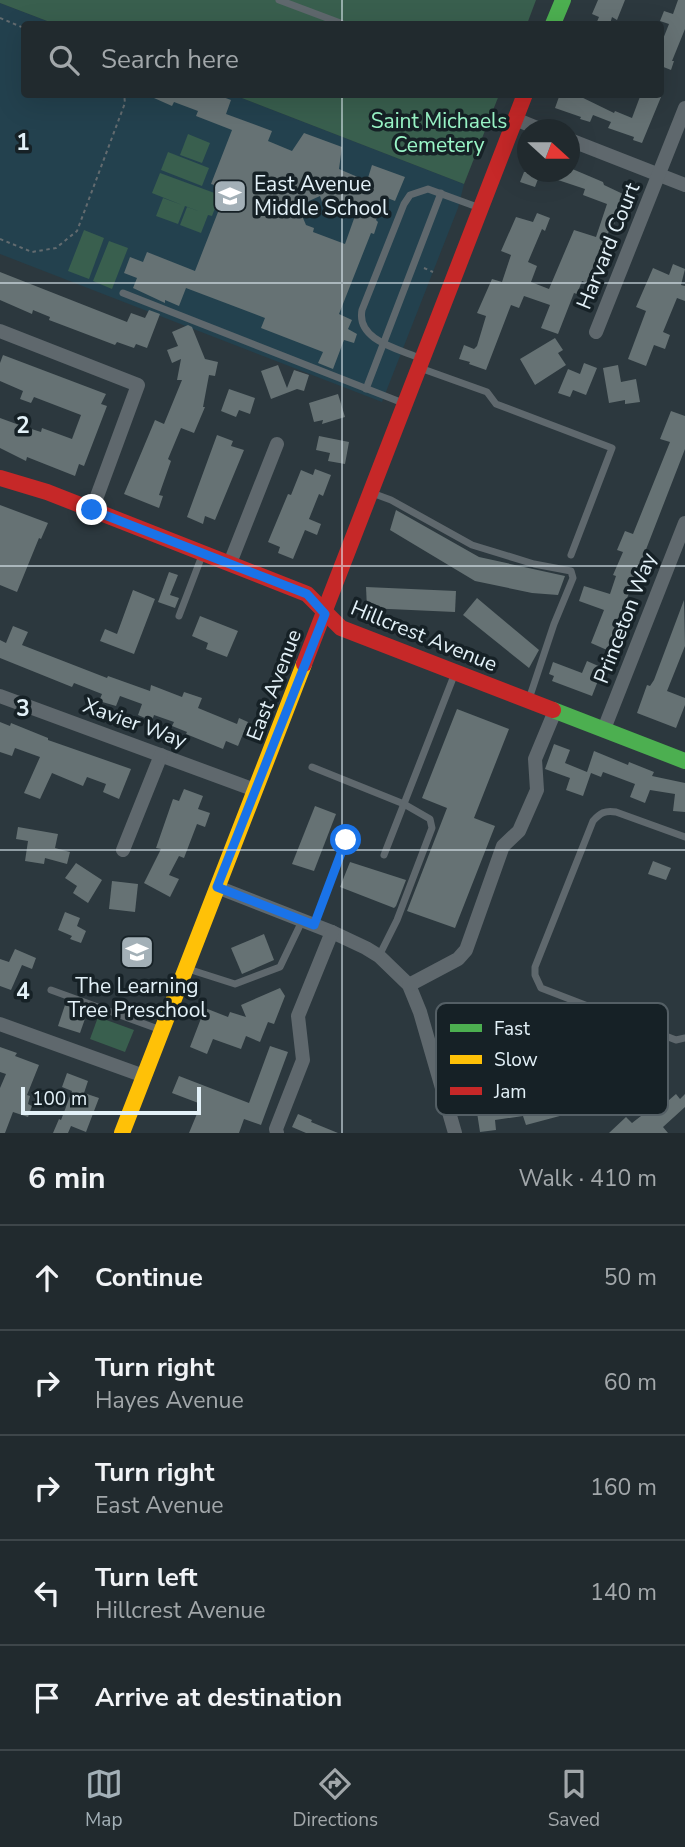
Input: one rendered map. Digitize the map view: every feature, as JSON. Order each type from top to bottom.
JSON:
[{"type":"main road","points":[[554,21],[563,0]]},
{"type":"main road","name":"East Avenue","points":[[122,1133],[523,98]]},
{"type":"main road","name":"Hillcrest Avenue","points":[[0,478],[47,492],[307,594],[341,628],[685,761]]},
{"type":"street","name":"Harvard Court","points":[[597,331],[685,108]]},
{"type":"street","points":[[580,144],[685,185]]},
{"type":"street","points":[[0,331],[138,385],[92,510]]},
{"type":"street","points":[[230,563],[277,444]]},
{"type":"street","name":"Princeton Way","points":[[604,729],[685,523]]},
{"type":"street","name":"Xavier Way","points":[[0,696],[255,790]]},
{"type":"street","points":[[409,985],[458,959],[466,950],[503,846],[519,831],[537,790],[535,759],[555,711]]},
{"type":"street","points":[[123,850],[161,755]]},
{"type":"street","points":[[217,887],[332,932],[379,956],[409,985],[436,1064]]},
{"type":"street","points":[[277,1133],[276,1129],[303,1060],[298,1016],[332,932]]},
{"type":"street","points":[[0,1024],[144,1076]]},
{"type":"street","points":[[450,1115],[454,1133]]},
{"type":"lane","points":[[279,0],[335,21]]},
{"type":"lane","points":[[481,208],[428,189],[416,192],[407,199],[360,317],[369,335],[421,363],[487,392],[496,404],[612,448],[571,555]]},
{"type":"lane","points":[[366,389],[441,193]]},
{"type":"lane","points":[[123,293],[405,404]]},
{"type":"lane","points":[[371,493],[391,500],[472,545],[534,565],[571,571],[573,578],[554,624],[529,701]]},
{"type":"lane","points":[[179,616],[203,553]]},
{"type":"lane","points":[[384,855],[455,672]]},
{"type":"lane","points":[[312,766],[404,804],[425,814],[429,819],[432,828],[397,920],[379,956]]},
{"type":"lane","points":[[582,1003],[541,988],[535,975],[535,967],[593,821],[607,810],[685,837]]},
{"type":"lane","points":[[186,968],[235,984],[280,967],[308,923],[346,840]]},
{"type":"lane","points":[[51,990],[162,1030]]},
{"type":"lane","points":[[668,1037],[676,1040],[685,1038]]},
{"type":"path","points":[[0,18],[21,27]]},
{"type":"path","points":[[0,239],[32,252],[56,248],[77,232],[125,103],[124,98]]},
{"type":"path","points":[[414,264],[433,272]]},
{"type":"shaded area","name":"East Avenue Middle School","points":[[0,3],[47,21],[21,21],[21,98],[242,98],[464,184],[458,208],[382,402],[0,254]]},
{"type":"green space","points":[[0,0],[536,0],[528,21],[47,21],[0,3]]},
{"type":"green space","name":"Saint Michaels Cemetery","points":[[242,98],[498,98],[464,184]]},
{"type":"green space","points":[[188,134],[210,143],[202,163],[180,155]]},
{"type":"green space","points":[[168,152],[209,168],[202,186],[161,170]]},
{"type":"green space","points":[[160,173],[220,195],[212,216],[208,215],[201,233],[180,225],[187,207],[201,212],[185,206],[178,224],[156,216],[163,198],[182,205],[152,193]]},
{"type":"green space","points":[[84,230],[104,238],[89,279],[68,271]]},
{"type":"green space","points":[[109,241],[128,248],[112,289],[93,281]]},
{"type":"green space","points":[[98,1017],[134,1030],[125,1052],[90,1039]]},
{"type":"building","points":[[598,0],[625,0],[617,20],[612,17],[611,21],[597,21],[599,17],[592,14]]},
{"type":"building","points":[[678,0],[685,0],[685,29],[671,70],[664,67],[664,36],[669,24],[660,21],[664,11],[673,14]]},
{"type":"building","points":[[154,98],[226,98],[231,100],[226,114],[272,131],[268,141],[292,151],[304,133],[342,147],[339,169],[367,181],[372,165],[405,177],[395,201],[385,197],[374,234],[371,233],[339,314],[352,320],[348,329],[357,334],[354,343],[344,340],[333,369],[318,363],[323,352],[261,328],[265,318],[186,288],[179,306],[165,300],[165,303],[133,288],[137,278],[124,273],[130,257],[143,262],[147,252],[195,271],[227,189],[211,184],[232,130],[196,116],[198,111],[174,102],[172,106]],"holes":[[[320,196],[322,202],[356,213],[345,244],[313,232],[314,228],[306,225],[298,206]]]},
{"type":"building","points":[[559,98],[583,98],[614,113],[615,111],[632,118],[640,98],[661,98],[642,143],[633,140],[634,137],[608,128],[611,122],[593,115],[590,122],[580,119],[581,117],[555,108]]},
{"type":"building","points":[[580,172],[623,194],[615,213],[618,214],[613,227],[611,226],[598,253],[587,283],[582,281],[577,294],[574,293],[558,334],[541,328],[550,305],[524,296],[519,308],[511,305],[486,370],[459,359],[464,345],[474,349],[477,346],[486,316],[477,313],[492,279],[502,282],[511,255],[501,251],[516,217],[533,222],[537,213],[550,218],[545,231],[542,229],[528,262],[537,266],[531,282],[549,289],[574,230],[596,237],[607,204],[583,195],[585,189],[564,182],[580,182]]},
{"type":"building","points":[[520,182],[537,182],[535,187]]},
{"type":"building","points":[[673,264],[685,269],[681,285],[685,286],[685,301],[677,298],[663,332],[670,335],[665,349],[654,345],[646,366],[628,359],[646,311],[636,307],[653,268],[669,275]]},
{"type":"building","points":[[0,272],[127,322],[131,313],[145,318],[149,310],[160,314],[147,348],[136,344],[134,348],[117,342],[115,345],[49,320],[50,317],[33,310],[32,314],[0,300]]},
{"type":"building","points":[[188,325],[192,327],[205,359],[218,362],[215,376],[209,375],[205,407],[194,433],[181,428],[168,459],[171,461],[159,495],[163,496],[159,508],[124,494],[155,420],[164,424],[182,380],[177,380],[181,359],[172,363],[167,350],[178,346],[172,332]]},
{"type":"building","points":[[555,338],[563,350],[558,353],[566,365],[535,385],[520,359]]},
{"type":"building","points":[[3,355],[106,394],[101,404],[107,406],[84,466],[79,464],[75,476],[27,457],[26,461],[0,448],[0,418],[41,432],[42,428],[72,439],[81,415],[34,397],[31,403],[20,399],[23,391],[0,381]]},
{"type":"building","points":[[584,363],[597,368],[586,395],[573,390],[570,397],[558,393],[568,369],[580,374]]},
{"type":"building","points":[[278,365],[287,388],[294,370],[309,375],[304,391],[297,389],[271,399],[261,371]]},
{"type":"building","points":[[618,365],[621,382],[636,379],[640,402],[625,404],[625,400],[609,403],[603,368]]},
{"type":"building","points":[[229,389],[255,398],[250,414],[239,410],[236,417],[221,411]]},
{"type":"building","points":[[338,394],[345,417],[322,424],[323,420],[314,422],[309,403]]},
{"type":"building","points":[[671,411],[685,416],[685,449],[607,650],[591,643],[604,610],[579,601],[584,586],[610,594],[616,576],[613,575],[623,552],[617,550],[625,531],[633,534],[670,442],[660,439]]},
{"type":"building","points":[[217,435],[233,441],[231,446],[244,450],[215,520],[205,516],[203,524],[187,517]]},
{"type":"building","points":[[319,436],[349,442],[345,464],[328,461],[330,453],[316,450]]},
{"type":"building","points":[[315,469],[331,475],[323,496],[319,494],[309,519],[321,524],[317,535],[305,530],[293,559],[278,553],[280,547],[268,542],[301,470],[313,475]]},
{"type":"building","points":[[0,505],[48,523],[17,592],[0,585]]},
{"type":"building","points":[[396,510],[479,557],[565,576],[558,595],[532,593],[475,581],[390,530]]},
{"type":"building","points":[[169,572],[178,575],[170,595],[179,598],[175,608],[158,602]]},
{"type":"building","points":[[366,587],[456,591],[455,612],[367,608]]},
{"type":"building","points":[[133,590],[155,599],[134,654],[100,641],[105,629],[117,634]]},
{"type":"building","points":[[477,598],[539,650],[529,668],[463,615]]},
{"type":"building","points":[[684,600],[685,646],[667,691],[685,698],[676,728],[637,713],[647,685],[650,686],[654,680]]},
{"type":"building","points":[[200,616],[238,631],[227,657],[206,649],[208,643],[192,636]]},
{"type":"building","points":[[13,626],[28,632],[22,645],[107,678],[108,676],[150,691],[151,685],[182,697],[184,692],[202,698],[198,708],[237,724],[239,718],[248,722],[238,746],[226,741],[223,749],[186,734],[187,732],[172,726],[174,722],[154,715],[152,721],[138,715],[142,704],[120,696],[116,706],[99,701],[102,694],[74,683],[72,687],[0,658],[0,640],[6,643]]},
{"type":"building","points":[[587,661],[603,668],[592,696],[552,681],[554,676],[549,674],[553,662],[582,673]]},
{"type":"building","points":[[457,709],[509,729],[474,818],[495,826],[455,928],[407,911],[447,808],[422,798]]},
{"type":"building","points":[[0,722],[10,726],[11,723],[48,740],[131,769],[119,799],[103,792],[106,784],[87,777],[83,786],[52,773],[40,799],[24,793],[40,757],[15,748],[12,756],[0,752]]},
{"type":"building","points":[[554,744],[570,750],[565,763],[587,772],[594,751],[654,772],[652,776],[685,783],[685,812],[673,811],[675,794],[650,790],[645,803],[630,797],[635,784],[603,772],[601,777],[591,773],[583,796],[566,790],[570,778],[545,769]]},
{"type":"building","points":[[184,789],[203,796],[198,809],[210,813],[205,827],[197,824],[184,858],[179,856],[169,875],[179,879],[170,897],[144,883],[161,849],[156,848],[173,799],[179,801]]},
{"type":"building","points":[[315,806],[336,814],[314,871],[292,864]]},
{"type":"building","points":[[18,827],[58,834],[55,848],[70,852],[67,864],[45,858],[44,864],[25,861],[28,841],[16,839]]},
{"type":"building","points":[[653,861],[671,868],[666,880],[648,874]]},
{"type":"building","points":[[350,862],[406,880],[394,908],[340,887]]},
{"type":"building","points":[[76,863],[102,880],[88,903],[73,893],[77,886],[65,878]]},
{"type":"building","points":[[112,881],[138,884],[135,912],[109,909]]},
{"type":"building","points":[[65,912],[80,918],[77,926],[86,931],[81,943],[58,930]]},
{"type":"building","points":[[264,934],[274,960],[242,974],[231,948]]},
{"type":"building","points":[[15,949],[36,958],[32,969],[22,965],[11,990],[0,986],[0,959],[9,962]]},
{"type":"building","points":[[280,988],[285,996],[274,1024],[268,1022],[260,1042],[246,1036],[241,1049],[213,1039],[207,1054],[190,1047],[205,1008],[228,1017],[230,1012],[246,1017],[241,1005]]},
{"type":"building","points":[[65,1005],[87,1013],[80,1033],[58,1026]]},
{"type":"building","points":[[270,1046],[288,1052],[261,1125],[244,1119],[239,1133],[189,1133],[201,1104],[172,1093],[179,1076],[249,1103]]},
{"type":"building","points":[[0,1047],[39,1065],[27,1095],[30,1096],[28,1104],[32,1106],[28,1117],[13,1112],[5,1133],[0,1133],[0,1088],[6,1074],[0,1072]]},
{"type":"building","points":[[67,1073],[88,1081],[84,1093],[99,1098],[86,1132],[71,1126],[68,1133],[53,1133],[72,1091],[62,1087]]},
{"type":"building","points":[[676,1094],[680,1099],[685,1094],[685,1107],[663,1127],[668,1133],[609,1133],[626,1117],[632,1123],[642,1115],[668,1115],[668,1101]]},
{"type":"building","points":[[298,1114],[338,1133],[306,1133],[292,1127]]},
{"type":"building","points":[[477,1115],[564,1115],[526,1125],[523,1116],[495,1120],[496,1130],[480,1132]]},
{"type":"traffic: fast","points":[[554,21],[563,0]]},
{"type":"traffic: fast","points":[[553,710],[685,761]]},
{"type":"traffic: slow","points":[[122,1133],[304,664]]},
{"type":"traffic: jam","points":[[304,664],[523,98]]},
{"type":"traffic: jam","points":[[0,478],[47,492],[307,594],[341,628],[553,710]]},
{"type":"place","name":"East Avenue Middle School","points":[[230,196]]},
{"type":"place","name":"The Learning Tree Preschool","points":[[137,952]]},
{"type":"route","points":[[92,510],[307,594],[325,614],[217,887],[314,925],[346,840]]}]
